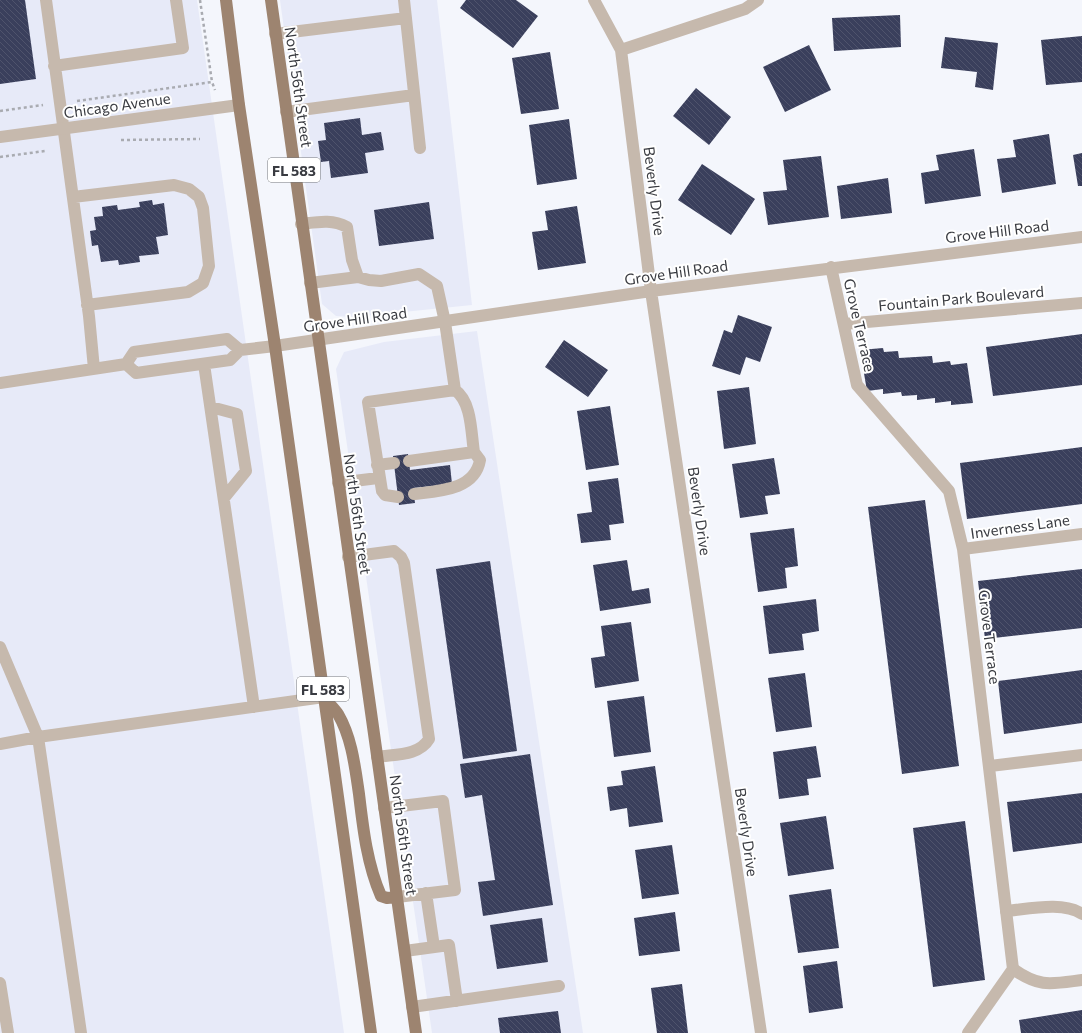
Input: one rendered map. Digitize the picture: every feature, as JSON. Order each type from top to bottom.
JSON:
[{"type":"main road","name":"FL 583","points":[[226,0],[239,106],[275,346],[371,1033]]},
{"type":"main road","name":"North 56th Street","points":[[270,0],[416,1033]]},
{"type":"main road","points":[[324,697],[337,713],[346,731],[354,761],[362,821],[373,878],[381,896],[387,898],[397,897]]},
{"type":"street","points":[[50,0],[46,0],[87,305],[94,369]]},
{"type":"street","points":[[54,66],[183,48],[176,0]]},
{"type":"street","points":[[404,0],[420,148]]},
{"type":"street","name":"Beverly Drive","points":[[594,0],[621,50],[651,291],[761,1033]]},
{"type":"street","points":[[621,50],[745,8],[758,0]]},
{"type":"street","points":[[275,34],[406,18]]},
{"type":"street","points":[[286,112],[414,95]]},
{"type":"street","name":"Chicago Avenue","points":[[0,137],[239,106]]},
{"type":"street","points":[[72,197],[174,185],[189,189],[199,197],[204,215],[209,266],[203,283],[188,292],[87,305]]},
{"type":"street","points":[[301,224],[328,221],[340,223],[347,227],[352,260],[358,277]]},
{"type":"street","name":"Grove Hill Road","points":[[240,350],[318,341],[651,291],[831,267],[1082,237]]},
{"type":"street","name":"Grove Terrace","points":[[831,267],[857,385],[949,491],[963,549],[990,766],[1013,970]]},
{"type":"street","points":[[310,283],[358,277],[381,281],[419,274],[437,286],[445,322],[455,390]]},
{"type":"street","name":"Fountain Park Boulevard","points":[[844,324],[1082,303]]},
{"type":"street","points":[[0,383],[126,364],[134,352],[227,339],[240,350],[230,360],[136,373],[126,364]]},
{"type":"street","points":[[204,364],[254,707]]},
{"type":"street","points":[[398,497],[385,495],[382,491],[378,478],[368,402],[455,390],[462,395],[470,419],[474,452],[480,460],[478,470],[465,484],[445,490],[414,494]]},
{"type":"street","points":[[211,407],[237,414],[246,471],[224,498]]},
{"type":"street","points":[[410,461],[474,452]]},
{"type":"street","points":[[377,466],[394,463]]},
{"type":"street","points":[[338,484],[378,478]]},
{"type":"street","name":"Inverness Lane","points":[[963,549],[1082,534]]},
{"type":"street","points":[[348,557],[394,551],[401,557],[404,563],[429,739],[425,746],[416,751],[377,757]]},
{"type":"street","points":[[0,647],[38,737],[81,1033]]},
{"type":"street","points":[[0,744],[38,737],[324,697]]},
{"type":"street","points":[[990,766],[1082,755]]},
{"type":"street","points":[[384,808],[443,800],[454,890],[397,897]]},
{"type":"street","points":[[426,893],[434,947]]},
{"type":"street","points":[[1006,911],[1062,907],[1075,909],[1082,914]]},
{"type":"street","points":[[405,951],[450,945],[457,1000]]},
{"type":"street","points":[[968,1033],[1013,970],[1027,979],[1047,984],[1082,980]]},
{"type":"street","points":[[0,983],[8,1033]]},
{"type":"street","points":[[412,1007],[559,986]]},
{"type":"path","points":[[200,0],[212,82],[216,92]]},
{"type":"path","points":[[0,111],[212,82]]},
{"type":"path","points":[[117,140],[200,140]]},
{"type":"path","points":[[0,157],[66,148]]},
{"type":"shaded area","points":[[0,0],[197,0],[344,1033],[0,1033]]},
{"type":"shaded area","points":[[280,0],[437,0],[472,305],[354,317],[336,316],[322,304]]},
{"type":"shaded area","points":[[477,331],[583,1033],[432,1033],[336,369],[344,352],[384,342]]},
{"type":"building","points":[[0,0],[25,0],[36,79],[0,84]]},
{"type":"building","points":[[466,0],[516,0],[538,16],[513,48],[460,8]]},
{"type":"building","points":[[900,15],[901,47],[834,51],[832,18]]},
{"type":"building","points":[[1082,36],[1082,82],[1046,85],[1041,40]]},
{"type":"building","points":[[945,37],[998,43],[993,90],[975,87],[977,72],[941,68]]},
{"type":"building","points":[[809,45],[831,90],[785,112],[763,67]]},
{"type":"building","points":[[550,52],[559,109],[521,114],[512,58]]},
{"type":"building","points":[[696,88],[731,117],[709,145],[673,116]]},
{"type":"building","points":[[360,118],[362,135],[381,132],[384,150],[365,153],[368,173],[331,178],[329,161],[321,162],[318,141],[326,140],[324,123]]},
{"type":"building","points":[[569,119],[577,179],[537,185],[529,125]]},
{"type":"building","points":[[1049,134],[1056,184],[1002,193],[997,159],[1016,157],[1013,140]]},
{"type":"building","points":[[974,149],[981,196],[925,204],[921,173],[939,170],[936,155]]},
{"type":"building","points":[[1082,153],[1082,186],[1078,186],[1073,155]]},
{"type":"building","points":[[821,156],[829,217],[768,225],[763,192],[787,190],[783,160]]},
{"type":"building","points":[[702,164],[755,199],[731,235],[678,200]]},
{"type":"building","points":[[888,178],[892,213],[841,219],[837,186]]},
{"type":"building","points":[[152,200],[153,205],[164,203],[168,235],[156,237],[159,254],[139,256],[140,262],[119,265],[118,260],[101,262],[98,245],[92,246],[90,231],[96,230],[94,217],[103,216],[102,207],[117,205],[118,210],[140,207],[139,202]]},
{"type":"building","points":[[429,202],[434,239],[379,246],[374,210]]},
{"type":"building","points":[[577,206],[586,263],[538,270],[532,232],[548,230],[545,211]]},
{"type":"building","points":[[738,315],[772,327],[760,362],[746,357],[740,375],[712,366],[724,330],[732,333]]},
{"type":"building","points":[[1082,334],[1082,385],[993,396],[986,347]]},
{"type":"building","points":[[564,340],[608,370],[588,397],[545,367]]},
{"type":"building","points":[[883,348],[884,352],[898,351],[899,358],[932,356],[933,363],[950,361],[951,365],[967,363],[973,403],[951,405],[951,401],[935,403],[935,398],[917,400],[917,395],[902,396],[901,392],[883,394],[883,389],[867,391],[860,350]]},
{"type":"building","points":[[749,387],[756,444],[724,449],[717,391]]},
{"type":"building","points":[[610,406],[619,465],[586,470],[577,411]]},
{"type":"building","points":[[1082,447],[1082,504],[967,519],[960,463]]},
{"type":"building","points":[[408,454],[410,470],[450,465],[452,484],[413,488],[415,503],[399,505],[393,456]]},
{"type":"building","points":[[774,458],[780,494],[765,496],[768,514],[740,518],[732,464]]},
{"type":"building","points":[[618,478],[624,523],[609,525],[611,540],[581,543],[577,514],[592,512],[588,482]]},
{"type":"building","points":[[925,500],[959,766],[902,774],[868,507]]},
{"type":"building","points":[[794,528],[798,566],[785,568],[787,588],[758,592],[750,533]]},
{"type":"building","points":[[627,560],[632,591],[649,588],[651,603],[600,611],[593,565]]},
{"type":"building","points":[[490,561],[517,751],[463,759],[436,569]]},
{"type":"building","points":[[1082,569],[1082,628],[985,639],[978,581]]},
{"type":"building","points":[[816,599],[819,631],[802,634],[804,650],[769,654],[763,606]]},
{"type":"building","points":[[631,622],[639,681],[595,688],[591,658],[605,656],[601,626]]},
{"type":"building","points":[[1082,670],[1082,723],[1004,734],[998,681]]},
{"type":"building","points":[[805,673],[812,727],[776,732],[768,678]]},
{"type":"building","points":[[644,696],[651,752],[614,757],[607,701]]},
{"type":"building","points":[[816,746],[821,777],[807,779],[809,795],[779,799],[773,752]]},
{"type":"building","points":[[530,754],[553,905],[483,916],[478,882],[495,880],[482,795],[465,798],[460,764]]},
{"type":"building","points":[[655,766],[663,822],[629,827],[627,808],[610,811],[607,787],[623,785],[621,771]]},
{"type":"building","points":[[1082,793],[1082,843],[1013,852],[1007,802]]},
{"type":"building","points":[[826,816],[834,869],[788,876],[780,823]]},
{"type":"building","points":[[965,821],[985,980],[933,987],[913,828]]},
{"type":"building","points":[[672,845],[679,894],[642,899],[635,850]]},
{"type":"building","points":[[831,889],[839,948],[798,953],[789,895]]},
{"type":"building","points":[[675,912],[680,951],[639,956],[634,918]]},
{"type":"building","points":[[542,918],[548,962],[497,969],[490,925]]},
{"type":"building","points":[[837,961],[843,1008],[809,1013],[803,966]]},
{"type":"building","points":[[682,984],[688,1033],[657,1033],[651,988]]},
{"type":"building","points":[[1082,1010],[1082,1033],[1021,1033],[1019,1020]]},
{"type":"building","points":[[558,1011],[561,1033],[500,1033],[498,1018]]}]
